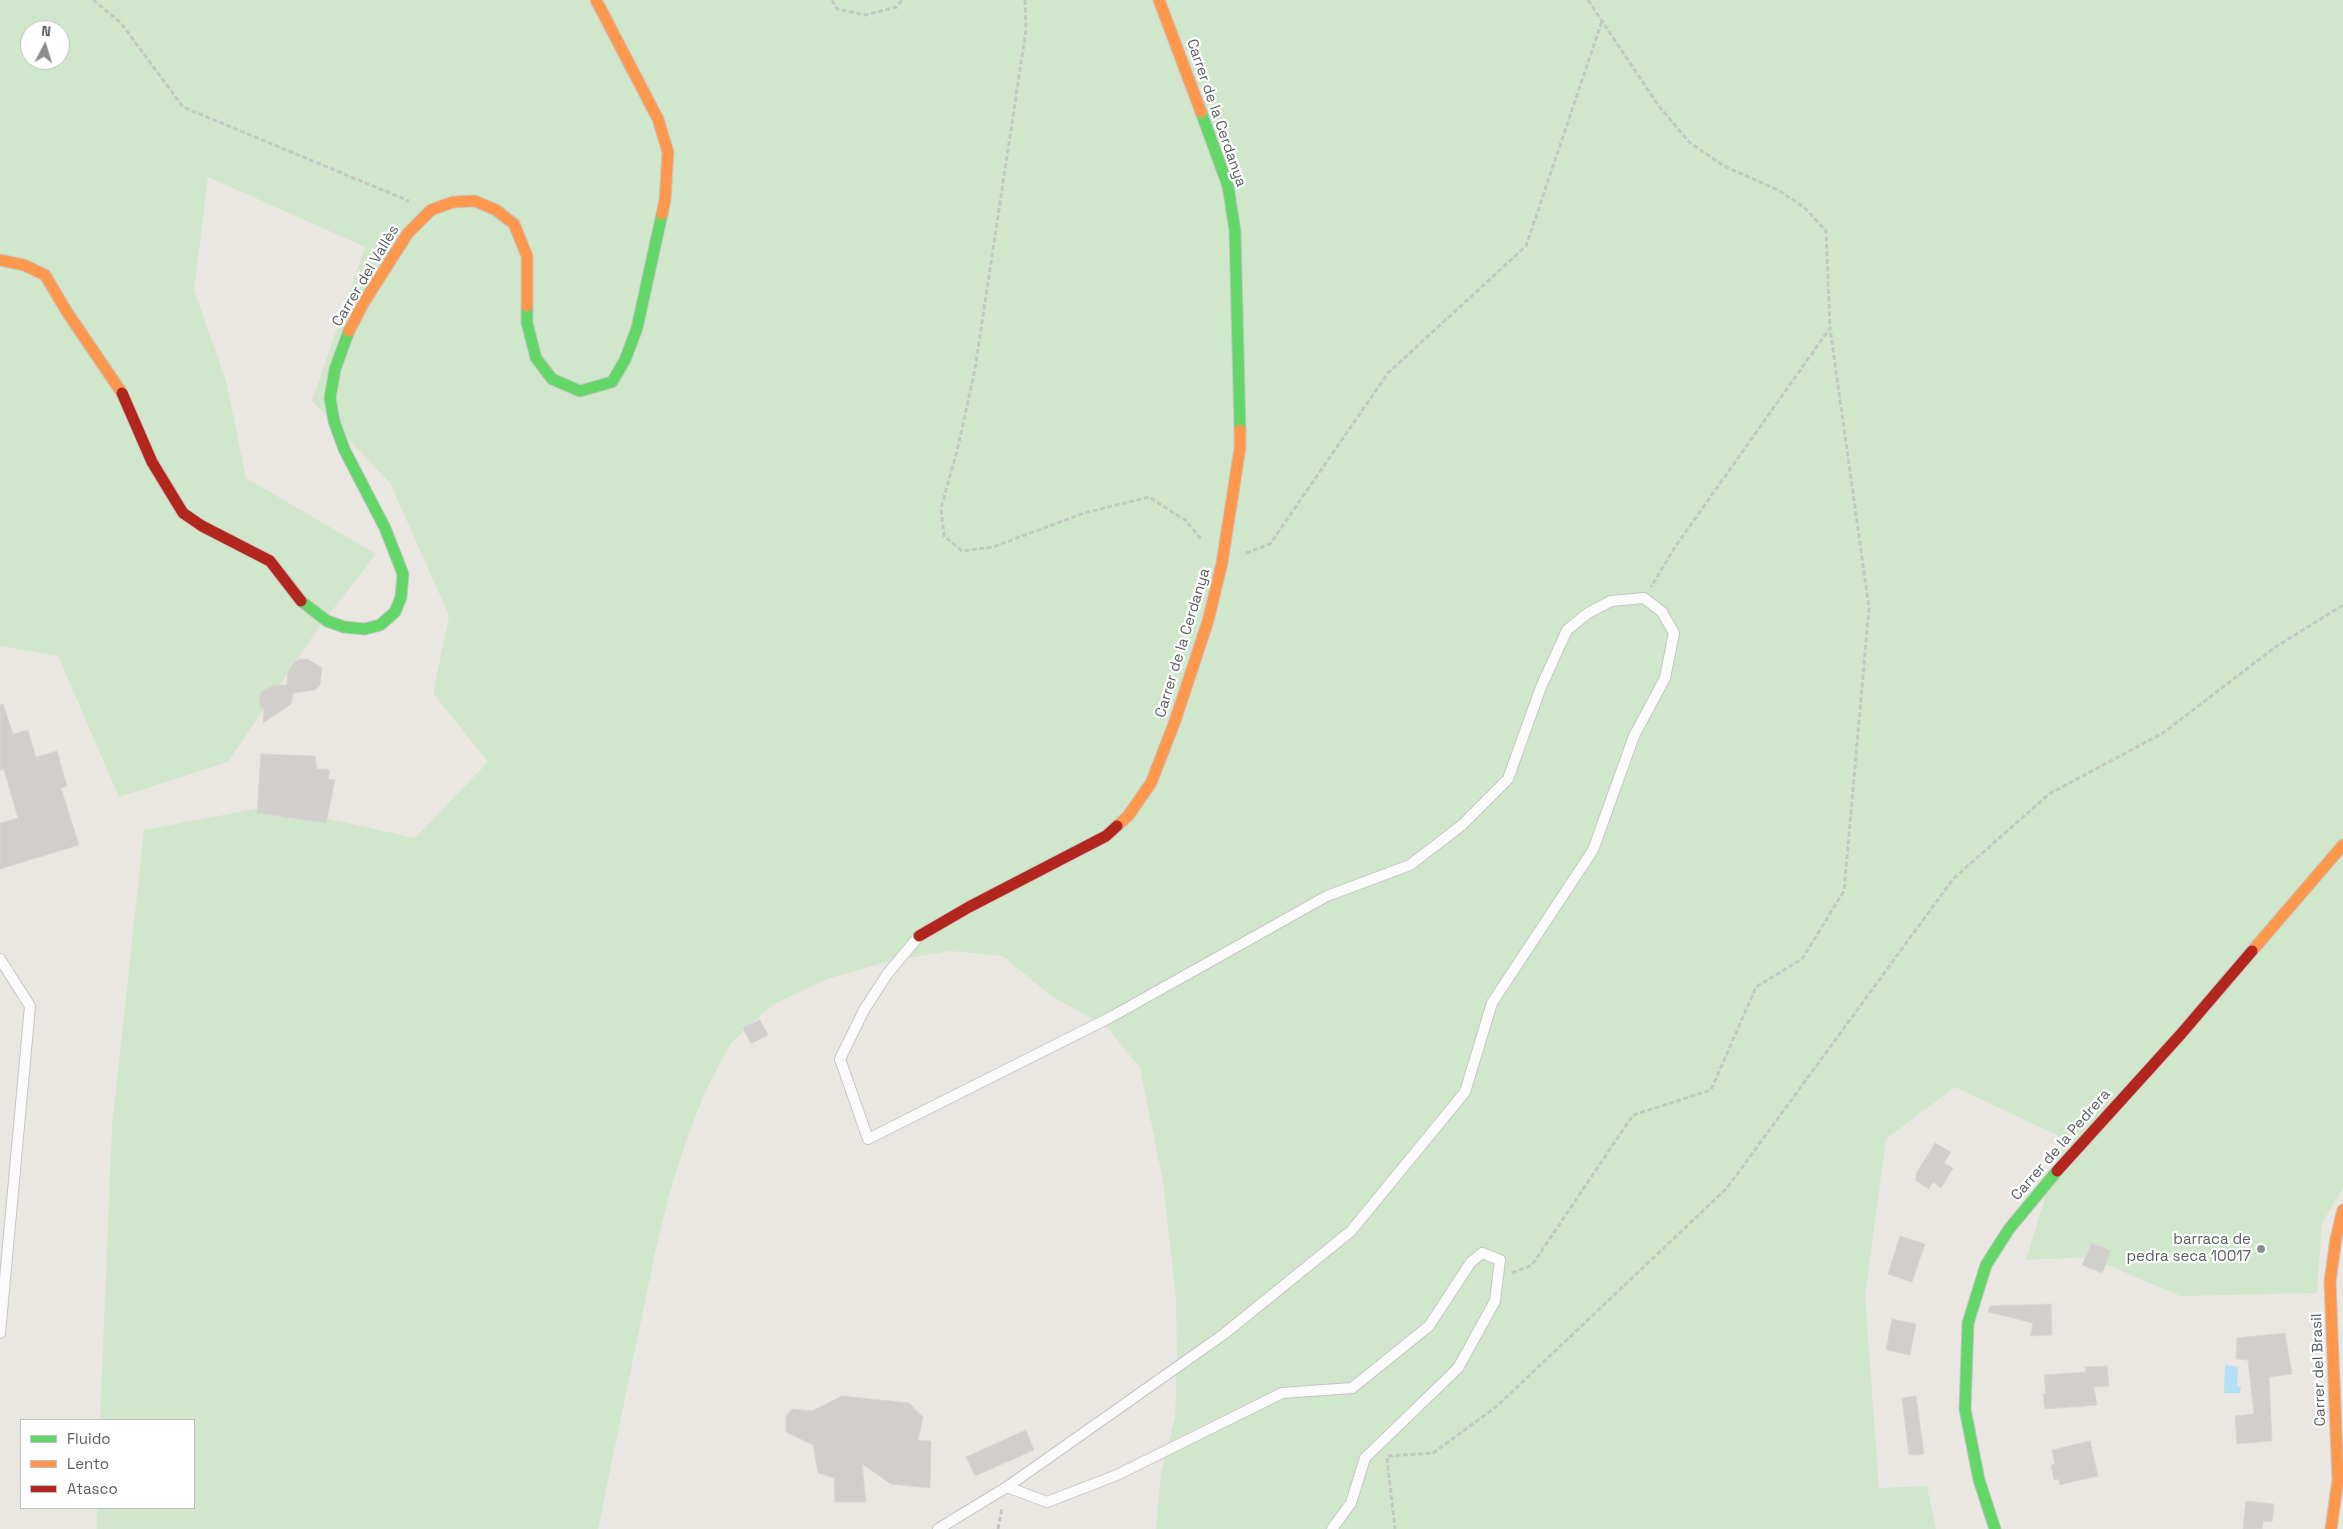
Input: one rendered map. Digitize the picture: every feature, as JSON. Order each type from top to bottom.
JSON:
[{"type":"street","name":"Carrer del Vallès","points":[[0,260],[24,265],[45,275],[67,312],[123,395],[152,462],[183,513],[202,526],[254,551],[270,561],[293,592],[308,608],[327,622],[344,627],[365,629],[380,625],[396,612],[401,597],[403,574],[385,528],[344,449],[334,421],[330,398],[335,369],[347,335],[364,302],[408,233],[431,210],[453,202],[475,201],[496,210],[514,224],[527,256],[527,323],[536,358],[552,379],[580,391],[612,382],[625,360],[637,328],[653,265],[665,200],[668,152],[658,119],[596,0]]},
{"type":"street","name":"Carrer de la Cerdanya","points":[[919,936],[969,907],[1106,836],[1128,816],[1151,783],[1175,721],[1208,621],[1222,563],[1240,448],[1235,231],[1228,186],[1159,0]]},
{"type":"street","name":"Carrer de la Pedrera","points":[[1995,1529],[1979,1480],[1965,1410],[1968,1323],[1986,1264],[2009,1229],[2034,1197],[2181,1034],[2343,845]]},
{"type":"street","name":"Carrer del Brasil","points":[[2332,1529],[2338,1480],[2330,1282],[2336,1238],[2343,1210]]},
{"type":"lane","points":[[919,936],[888,973],[864,1010],[840,1059],[868,1139],[1111,1018],[1327,896],[1410,865],[1462,825],[1508,779],[1540,687],[1567,630],[1588,613],[1611,601],[1644,598],[1662,612],[1674,633],[1665,678],[1634,736],[1593,850],[1492,1003],[1465,1092],[1351,1231],[1224,1334],[1006,1487],[938,1529]]},
{"type":"lane","points":[[0,959],[30,1006],[0,1333]]},
{"type":"lane","points":[[1006,1487],[1047,1502],[1117,1475],[1282,1393],[1352,1388],[1429,1326],[1471,1262],[1482,1253],[1500,1260],[1495,1301],[1458,1368],[1365,1458],[1351,1503],[1332,1529]]},
{"type":"path","points":[[94,0],[121,23],[183,107],[431,210]]},
{"type":"path","points":[[832,0],[837,9],[866,15],[897,7],[902,0]]},
{"type":"path","points":[[1025,0],[1026,30],[975,369],[958,447],[941,508],[944,536],[962,551],[993,547],[1084,513],[1149,497],[1185,520],[1204,541]]},
{"type":"path","points":[[1499,1278],[1532,1265],[1633,1115],[1711,1090],[1756,987],[1802,959],[1844,891],[1869,608],[1830,328],[1826,231],[1804,207],[1784,194],[1724,166],[1689,142],[1658,105],[1588,0]]},
{"type":"path","points":[[1222,563],[1270,544],[1388,373],[1526,246],[1602,21]]},
{"type":"path","points":[[1644,598],[1675,547],[1830,328]]},
{"type":"path","points":[[1365,1458],[1433,1453],[1496,1407],[1727,1188],[1953,879],[2049,794],[2163,733],[2274,648],[2343,606]]},
{"type":"path","points":[[1387,1456],[1395,1529]]},
{"type":"green space","points":[[0,0],[2343,0],[2343,1188],[2322,1223],[2317,1293],[2180,1296],[2089,1257],[2026,1260],[2063,1138],[1955,1087],[1886,1139],[1865,1296],[1879,1488],[1927,1486],[1936,1529],[1156,1529],[1161,1472],[1175,1417],[1176,1299],[1163,1181],[1140,1068],[1106,1026],[1051,996],[1003,956],[950,951],[890,961],[827,979],[772,1005],[731,1043],[706,1090],[686,1141],[669,1195],[655,1253],[598,1529],[97,1529],[97,1509],[195,1509],[195,1419],[100,1419],[112,1126],[144,830],[270,806],[415,838],[488,762],[433,693],[449,616],[390,483],[312,401],[365,247],[208,177],[194,290],[226,381],[246,478],[376,554],[317,630],[228,762],[119,797],[58,656],[0,646]]},
{"type":"water","points":[[2225,1365],[2238,1367],[2237,1385],[2241,1387],[2240,1393],[2224,1393]]},
{"type":"building","points":[[299,659],[307,659],[322,668],[320,685],[315,690],[293,693],[291,704],[263,723],[264,709],[260,707],[259,700],[261,692],[273,685],[287,685],[288,672]]},
{"type":"building","points":[[3,704],[13,734],[28,730],[36,757],[57,751],[67,786],[61,788],[79,845],[0,869],[0,823],[18,818],[4,770],[0,770],[0,705]]},
{"type":"building","points":[[261,754],[315,756],[317,769],[330,770],[328,779],[335,780],[326,823],[257,813]]},
{"type":"building","points":[[760,1020],[768,1035],[751,1044],[743,1028]]},
{"type":"building","points":[[1935,1143],[1951,1152],[1944,1163],[1953,1168],[1941,1188],[1933,1182],[1929,1189],[1915,1180],[1917,1172]]},
{"type":"building","points":[[1900,1236],[1925,1244],[1912,1282],[1888,1274]]},
{"type":"building","points":[[2092,1243],[2111,1251],[2102,1273],[2082,1265]]},
{"type":"building","points":[[2051,1304],[2052,1335],[2030,1336],[2033,1323],[1988,1312],[1990,1306]]},
{"type":"building","points":[[1892,1319],[1916,1324],[1910,1355],[1886,1350]]},
{"type":"building","points":[[2285,1333],[2292,1374],[2269,1377],[2272,1441],[2237,1444],[2235,1416],[2254,1414],[2248,1360],[2236,1359],[2237,1338]]},
{"type":"building","points":[[2107,1366],[2109,1386],[2094,1387],[2097,1405],[2045,1409],[2043,1394],[2046,1394],[2044,1375],[2086,1372],[2085,1367]]},
{"type":"building","points":[[842,1396],[909,1403],[923,1417],[918,1440],[931,1441],[930,1488],[891,1484],[862,1464],[866,1502],[835,1502],[834,1478],[818,1473],[813,1445],[786,1432],[786,1416],[792,1409],[812,1411]]},
{"type":"building","points":[[1916,1396],[1924,1454],[1909,1455],[1902,1398]]},
{"type":"building","points":[[1026,1430],[1034,1450],[975,1476],[966,1457]]},
{"type":"building","points":[[2090,1441],[2098,1476],[2060,1485],[2059,1479],[2054,1480],[2051,1465],[2055,1464],[2052,1450]]},
{"type":"building","points":[[2246,1501],[2274,1504],[2272,1522],[2263,1521],[2262,1529],[2243,1529]]},
{"type":"traffic: fast","points":[[1201,112],[1228,186],[1235,231],[1240,430]]},
{"type":"traffic: fast","points":[[527,306],[527,323],[536,358],[552,379],[580,391],[612,382],[625,360],[637,328],[662,214]]},
{"type":"traffic: fast","points":[[301,601],[327,621],[344,627],[365,629],[380,625],[395,612],[401,597],[403,574],[385,528],[344,449],[334,421],[330,398],[335,369],[349,331]]},
{"type":"traffic: fast","points":[[1995,1529],[1979,1480],[1965,1409],[1968,1323],[1986,1265],[2009,1229],[2057,1171]]},
{"type":"traffic: slow","points":[[596,0],[658,119],[668,152],[665,200],[662,214]]},
{"type":"traffic: slow","points":[[1159,0],[1201,112]]},
{"type":"traffic: slow","points":[[349,331],[364,302],[408,233],[431,210],[453,202],[475,201],[496,210],[514,224],[527,256],[527,306]]},
{"type":"traffic: slow","points":[[0,260],[24,265],[45,275],[67,312],[122,393]]},
{"type":"traffic: slow","points":[[1117,826],[1128,816],[1151,783],[1175,721],[1208,621],[1222,563],[1240,448],[1240,430]]},
{"type":"traffic: slow","points":[[2252,951],[2343,845]]},
{"type":"traffic: slow","points":[[2331,1529],[2338,1480],[2330,1282],[2336,1238],[2343,1210]]},
{"type":"traffic: jam","points":[[122,393],[152,462],[183,513],[202,526],[270,561],[301,601]]},
{"type":"traffic: jam","points":[[919,936],[969,907],[1106,836],[1117,826]]},
{"type":"traffic: jam","points":[[2057,1171],[2181,1034],[2252,951]]},
{"type":"place","name":"barraca de pedra seca 10017","points":[[2261,1249]]}]
